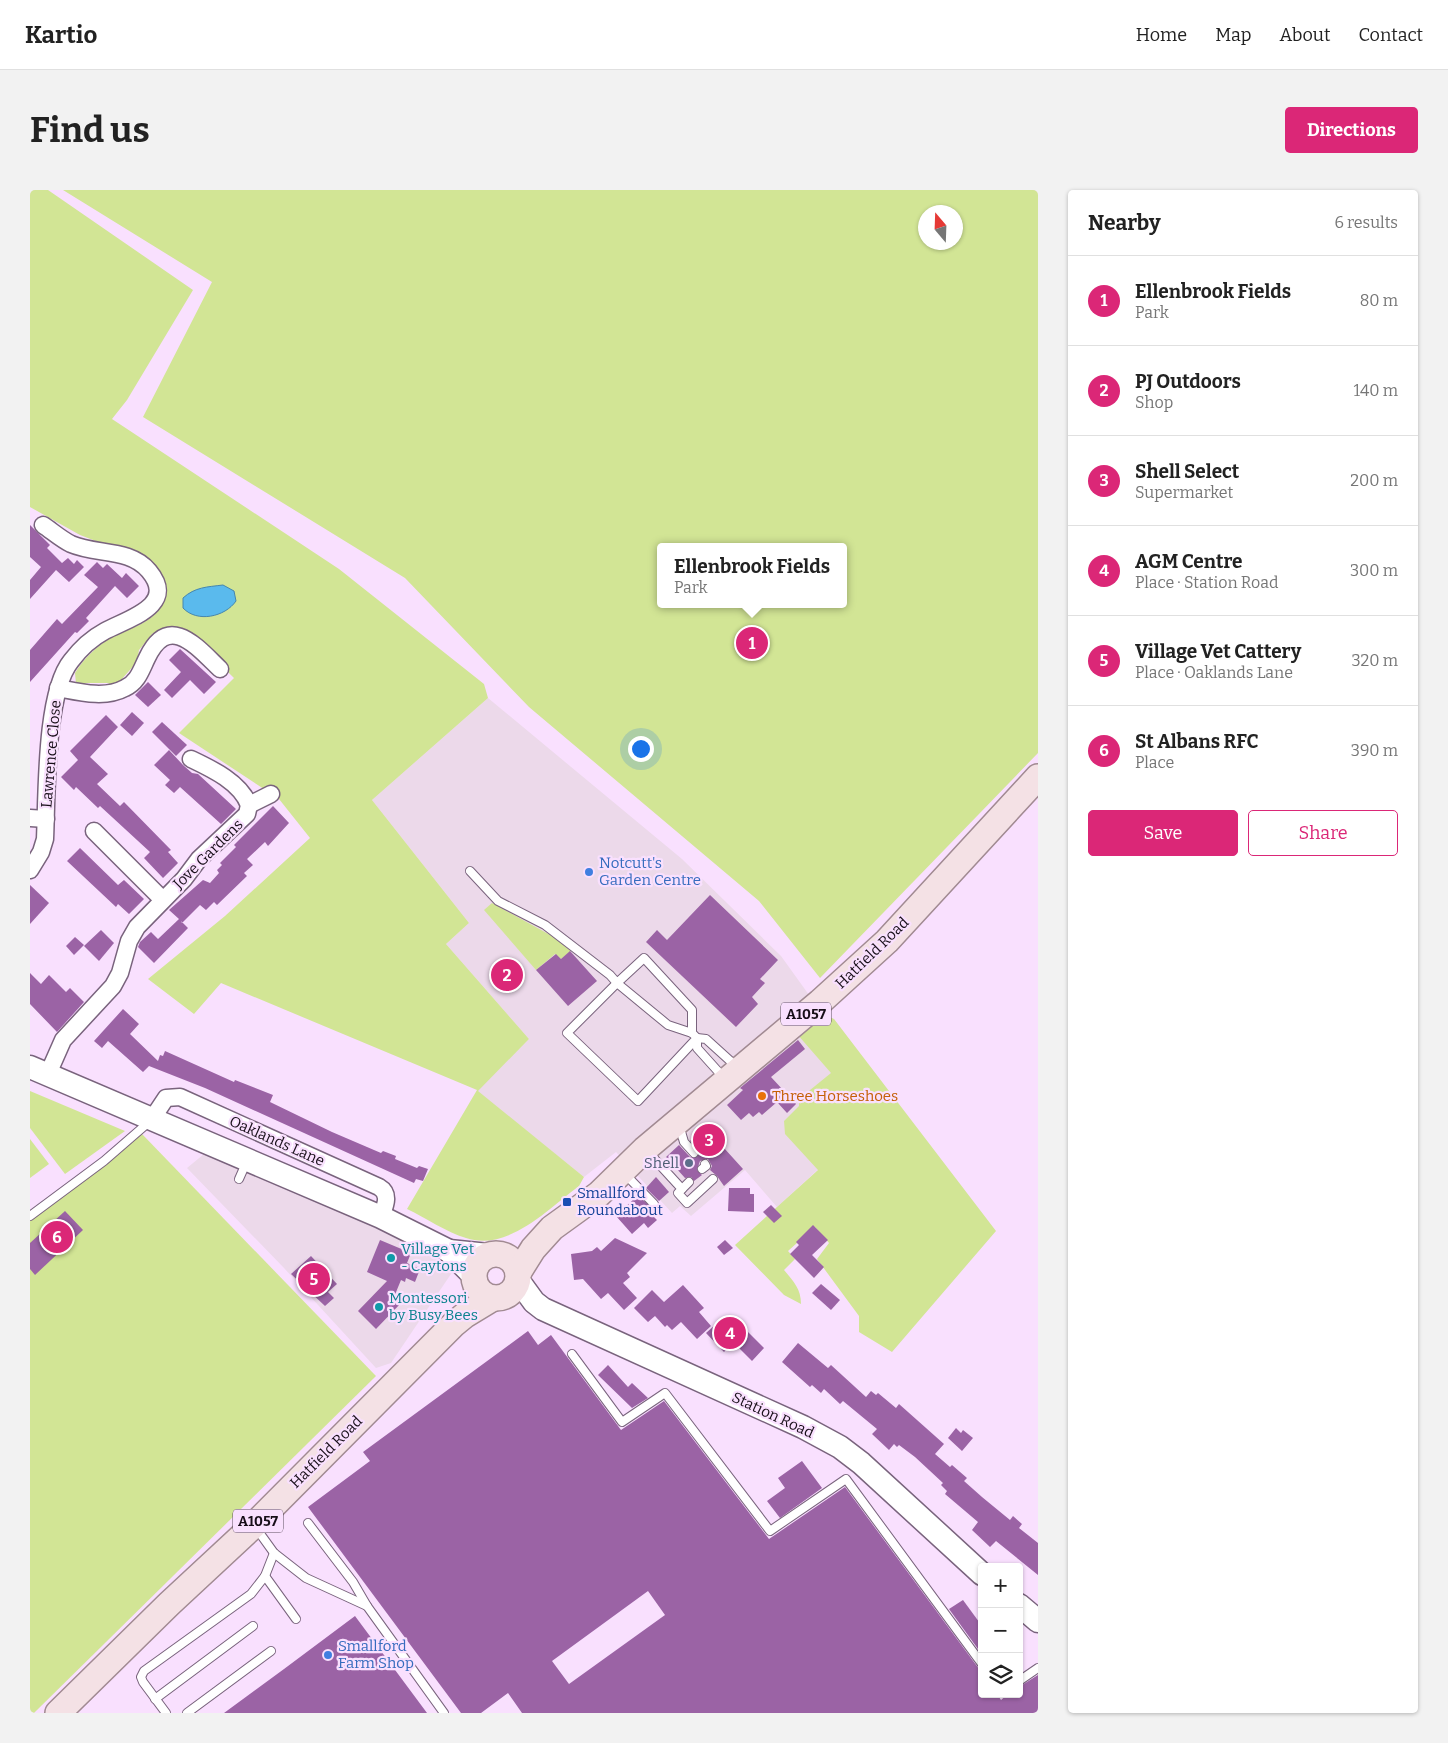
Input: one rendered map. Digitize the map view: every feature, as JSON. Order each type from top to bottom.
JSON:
[{"type":"main road","name":"Hatfield Road","points":[[58,1713],[168,1604],[254,1525],[465,1315],[509,1287],[533,1248],[552,1228],[599,1194],[645,1149],[820,1002],[887,941],[1038,777]]},
{"type":"main road","name":"Hatfield Road","points":[[493,1255],[552,1228]]},
{"type":"main road","points":[[493,1255],[511,1260],[509,1287],[481,1292],[474,1278],[478,1264],[493,1255]]},
{"type":"main road","name":"Hatfield Road","points":[[465,1315],[471,1299],[474,1278]]},
{"type":"street","name":"Lawrence Close","points":[[30,870],[41,852],[38,819],[53,710],[58,688],[69,664],[79,651],[104,632],[145,612],[155,598],[156,587],[152,575],[137,560],[71,544],[43,524]]},
{"type":"street","name":"Lawrence Close","points":[[58,688],[98,694],[126,688],[137,678],[155,645],[168,636],[180,636],[188,640],[220,670]]},
{"type":"street","name":"Jove Gardens","points":[[191,759],[213,770],[234,785],[244,795],[249,805]]},
{"type":"street","name":"Jove Gardens","points":[[39,1070],[63,1040],[113,986],[132,934],[162,899],[184,879],[199,859],[244,818],[249,805],[271,794]]},
{"type":"street","name":"Jove Gardens","points":[[94,831],[162,899]]},
{"type":"street","name":"Oaklands Lane","points":[[39,1070],[152,1119],[243,1169],[382,1217],[449,1251],[474,1278]]},
{"type":"street","name":"Oaklands Lane","points":[[152,1119],[166,1098],[180,1097],[383,1189],[386,1196],[382,1217]]},
{"type":"street","name":"Oaklands Lane","points":[[449,1251],[493,1255]]},
{"type":"street","name":"Station Road","points":[[509,1287],[543,1309],[803,1427],[840,1447],[853,1471],[978,1571]]},
{"type":"street","points":[[1023,1608],[1038,1621]]},
{"type":"lane","points":[[470,871],[498,901],[545,925],[610,975],[668,1025],[706,1039],[732,1074]]},
{"type":"lane","points":[[694,1035],[638,1101],[568,1033],[644,958],[692,1010],[697,1048],[732,1074]]},
{"type":"lane","points":[[30,1216],[104,1161],[152,1119]]},
{"type":"lane","points":[[678,1121],[686,1148],[694,1153]]},
{"type":"lane","points":[[645,1149],[682,1189]]},
{"type":"lane","points":[[664,1169],[670,1162]]},
{"type":"lane","points":[[623,1172],[654,1204]]},
{"type":"lane","points":[[672,1178],[680,1172]]},
{"type":"lane","points":[[689,1182],[678,1193],[687,1203],[713,1179]]},
{"type":"lane","points":[[572,1354],[622,1422],[665,1393],[770,1532],[853,1471],[978,1658]]},
{"type":"lane","points":[[308,1523],[353,1582],[367,1606],[444,1713]]},
{"type":"lane","points":[[254,1525],[274,1553],[306,1578],[367,1606]]},
{"type":"lane","points":[[166,1713],[141,1677],[144,1671],[251,1594],[265,1576],[274,1553]]},
{"type":"lane","points":[[265,1576],[296,1618]]},
{"type":"lane","points":[[155,1698],[253,1626]]},
{"type":"lane","points":[[187,1713],[271,1651]]},
{"type":"lane","points":[[1023,1678],[1038,1668]]},
{"type":"shaded area","points":[[488,698],[682,859],[781,956],[822,1013],[834,1019],[894,1100],[777,1207],[745,1170],[691,1216],[680,1206],[672,1213],[616,1152],[584,1177],[477,1091],[529,1039],[446,944],[469,923],[372,800]]},
{"type":"shaded area","points":[[204,1154],[384,1230],[452,1262],[453,1271],[391,1363],[376,1368],[284,1268],[187,1168]]},
{"type":"green space","points":[[30,190],[48,190],[193,290],[127,400],[112,419],[339,569],[484,684],[488,698],[372,800],[469,923],[446,944],[529,1039],[478,1091],[584,1177],[579,1186],[554,1206],[527,1226],[512,1234],[482,1241],[466,1238],[444,1229],[407,1209],[477,1090],[221,983],[194,1014],[148,979],[225,916],[310,838],[279,799],[179,733],[234,678],[190,635],[153,633],[139,650],[137,662],[121,680],[112,686],[108,683],[86,683],[81,687],[76,684],[75,673],[96,648],[112,637],[146,621],[157,612],[161,606],[158,604],[161,589],[114,548],[80,535],[30,507]]},
{"type":"green space","points":[[63,190],[1038,190],[1038,753],[820,978],[759,901],[529,707],[405,578],[143,417],[212,282]]},
{"type":"green space","points":[[492,903],[552,936],[571,951],[561,959],[555,954],[536,970],[484,910]]},
{"type":"green space","points":[[822,1014],[834,1019],[996,1231],[892,1352],[859,1332],[859,1316],[817,1259],[829,1243],[815,1227],[788,1251],[795,1259],[784,1270],[798,1290],[801,1304],[784,1295],[735,1245],[818,1170],[785,1134],[784,1121],[799,1106],[799,1099],[831,1073],[797,1034]]},
{"type":"green space","points":[[30,1091],[125,1131],[65,1174],[30,1128]]},
{"type":"green space","points":[[142,1134],[376,1376],[34,1713],[30,1713],[30,1220]]},
{"type":"green space","points":[[30,1139],[49,1164],[30,1178]]},
{"type":"water","points":[[223,585],[234,591],[236,601],[225,611],[203,617],[189,613],[183,608],[183,598],[192,592],[202,588]]},
{"type":"building","points":[[30,525],[50,545],[47,548],[62,563],[68,558],[74,564],[77,560],[84,567],[69,582],[56,570],[30,599],[30,580],[41,567],[30,557]]},
{"type":"building","points":[[97,562],[103,568],[107,564],[122,578],[126,573],[139,586],[127,598],[115,586],[86,618],[89,621],[77,633],[75,632],[30,682],[30,650],[57,619],[62,624],[98,587],[84,575]]},
{"type":"building","points":[[180,649],[216,682],[204,694],[190,680],[172,698],[164,690],[181,672],[169,660]]},
{"type":"building","points":[[148,682],[161,695],[148,707],[135,695]]},
{"type":"building","points":[[132,712],[144,723],[132,736],[120,725]]},
{"type":"building","points":[[106,715],[118,727],[90,757],[108,774],[97,784],[120,806],[124,802],[171,850],[168,852],[178,863],[163,878],[144,858],[150,852],[100,806],[98,808],[76,787],[74,790],[61,777],[78,760],[70,751]]},
{"type":"building","points":[[162,722],[187,745],[176,756],[152,732]]},
{"type":"building","points":[[169,750],[192,773],[198,774],[236,809],[221,824],[180,787],[174,793],[165,785],[170,780],[154,765]]},
{"type":"building","points":[[273,806],[289,823],[268,846],[265,842],[247,859],[253,865],[244,873],[247,876],[217,905],[214,902],[206,910],[200,905],[182,922],[188,928],[154,963],[138,947],[140,942],[151,932],[158,939],[179,919],[169,910],[203,880],[210,883],[219,873],[217,870],[222,865],[220,863],[236,847],[234,845]]},
{"type":"building","points":[[80,848],[118,885],[124,880],[144,899],[129,914],[118,904],[116,907],[67,861]]},
{"type":"building","points":[[30,885],[49,903],[30,924]]},
{"type":"building","points":[[710,895],[778,960],[760,979],[765,983],[752,997],[758,1004],[736,1027],[646,942],[657,930],[667,940]]},
{"type":"building","points":[[101,930],[114,943],[99,961],[84,946]]},
{"type":"building","points":[[75,937],[84,945],[74,955],[66,946]]},
{"type":"building","points":[[570,951],[597,981],[568,1006],[536,970],[556,954],[561,959]]},
{"type":"building","points":[[30,973],[41,984],[49,975],[66,992],[70,988],[84,1002],[57,1032],[30,1004]]},
{"type":"building","points":[[123,1009],[139,1024],[130,1034],[158,1061],[160,1055],[163,1056],[165,1051],[234,1082],[235,1080],[273,1095],[270,1102],[332,1132],[381,1153],[383,1151],[396,1156],[395,1159],[417,1168],[419,1166],[428,1169],[423,1181],[416,1179],[414,1183],[205,1088],[149,1066],[143,1072],[108,1041],[102,1048],[94,1041]]},
{"type":"building","name":"Three Horseshoes","points":[[798,1040],[805,1049],[771,1077],[796,1104],[787,1113],[777,1102],[762,1115],[759,1112],[753,1117],[749,1113],[741,1120],[727,1105],[743,1090],[740,1088]]},
{"type":"building","points":[[705,1127],[743,1169],[724,1186],[710,1170],[712,1166],[708,1159],[700,1161],[697,1170],[702,1175],[694,1181],[691,1177],[685,1178],[666,1157],[679,1145],[690,1157],[697,1157],[699,1151],[690,1141]]},
{"type":"building","points":[[656,1177],[669,1192],[659,1201],[646,1188]]},
{"type":"building","points":[[729,1188],[750,1188],[750,1194],[754,1194],[754,1212],[728,1211]]},
{"type":"building","points":[[638,1195],[656,1212],[652,1215],[657,1220],[648,1228],[644,1223],[632,1234],[616,1216]]},
{"type":"building","points":[[771,1205],[782,1216],[774,1223],[763,1212]]},
{"type":"building","points":[[65,1211],[83,1230],[35,1275],[30,1269],[30,1243]]},
{"type":"building","points":[[813,1225],[828,1240],[812,1255],[824,1267],[814,1278],[790,1254],[799,1245],[796,1242]]},
{"type":"building","points":[[615,1238],[647,1253],[627,1273],[630,1277],[623,1283],[637,1298],[624,1310],[608,1293],[601,1299],[583,1279],[574,1280],[571,1254],[592,1251],[597,1247],[601,1251]]},
{"type":"building","points":[[380,1240],[411,1253],[407,1263],[420,1269],[415,1282],[406,1278],[405,1282],[401,1280],[394,1297],[401,1303],[376,1329],[358,1311],[387,1281],[367,1272]]},
{"type":"building","points":[[725,1240],[733,1248],[724,1255],[717,1247]]},
{"type":"building","points":[[311,1256],[337,1284],[328,1292],[334,1298],[325,1306],[291,1274]]},
{"type":"building","points":[[821,1284],[840,1300],[831,1310],[812,1293]]},
{"type":"building","points":[[683,1285],[704,1308],[699,1312],[711,1326],[697,1339],[681,1322],[672,1330],[667,1325],[665,1327],[655,1316],[648,1322],[634,1308],[652,1290],[664,1302]]},
{"type":"building","points":[[724,1317],[729,1322],[734,1318],[764,1348],[752,1361],[733,1342],[724,1352],[706,1333]]},
{"type":"building","points":[[528,1331],[538,1345],[551,1335],[621,1430],[664,1401],[769,1539],[845,1487],[978,1668],[978,1698],[1000,1698],[1001,1700],[1003,1698],[1023,1698],[1023,1684],[1038,1675],[1038,1713],[522,1713],[508,1693],[481,1713],[461,1713],[308,1507],[370,1461],[363,1452]],"holes":[[[648,1591],[665,1615],[569,1684],[552,1661]]]},
{"type":"building","points":[[798,1343],[828,1368],[831,1365],[866,1397],[871,1391],[876,1395],[878,1393],[896,1408],[899,1404],[944,1444],[935,1454],[967,1478],[964,1481],[1010,1520],[1013,1516],[1022,1524],[1019,1528],[1038,1543],[1038,1575],[996,1541],[990,1547],[972,1530],[978,1522],[945,1494],[947,1491],[941,1485],[943,1483],[915,1457],[899,1445],[897,1447],[894,1444],[889,1450],[872,1434],[877,1429],[843,1401],[840,1404],[824,1389],[821,1393],[812,1385],[810,1387],[782,1362]]},
{"type":"building","points":[[608,1365],[628,1387],[632,1383],[648,1398],[632,1408],[598,1375]]},
{"type":"building","points":[[956,1428],[961,1433],[963,1430],[973,1438],[962,1451],[948,1438]]},
{"type":"building","points":[[802,1461],[822,1488],[780,1518],[767,1501],[785,1488],[778,1478]]},
{"type":"building","points":[[963,1600],[978,1621],[978,1649],[949,1609]]},
{"type":"building","points":[[355,1616],[427,1713],[224,1713],[284,1669]]},
{"type":"place","name":"Ellenbrook Fields","points":[[752,643]]},
{"type":"place","name":"Notcutt's Garden Centre","points":[[589,872]]},
{"type":"place","name":"PJ Outdoors","points":[[507,975]]},
{"type":"place","name":"Three Horseshoes","points":[[762,1096]]},
{"type":"place","name":"Shell Select","points":[[709,1140]]},
{"type":"place","name":"Shell","points":[[689,1163]]},
{"type":"place","name":"Smallford Roundabout","points":[[567,1202]]},
{"type":"place","name":"St Albans RFC","points":[[57,1237]]},
{"type":"place","name":"Village Vet - Caytons","points":[[391,1258]]},
{"type":"place","name":"Village Vet Cattery","points":[[314,1279]]},
{"type":"place","name":"Montessori by Busy Bees","points":[[379,1307]]},
{"type":"place","name":"AGM Centre","points":[[730,1333]]},
{"type":"place","name":"Smallford Farm Shop","points":[[328,1655]]}]
